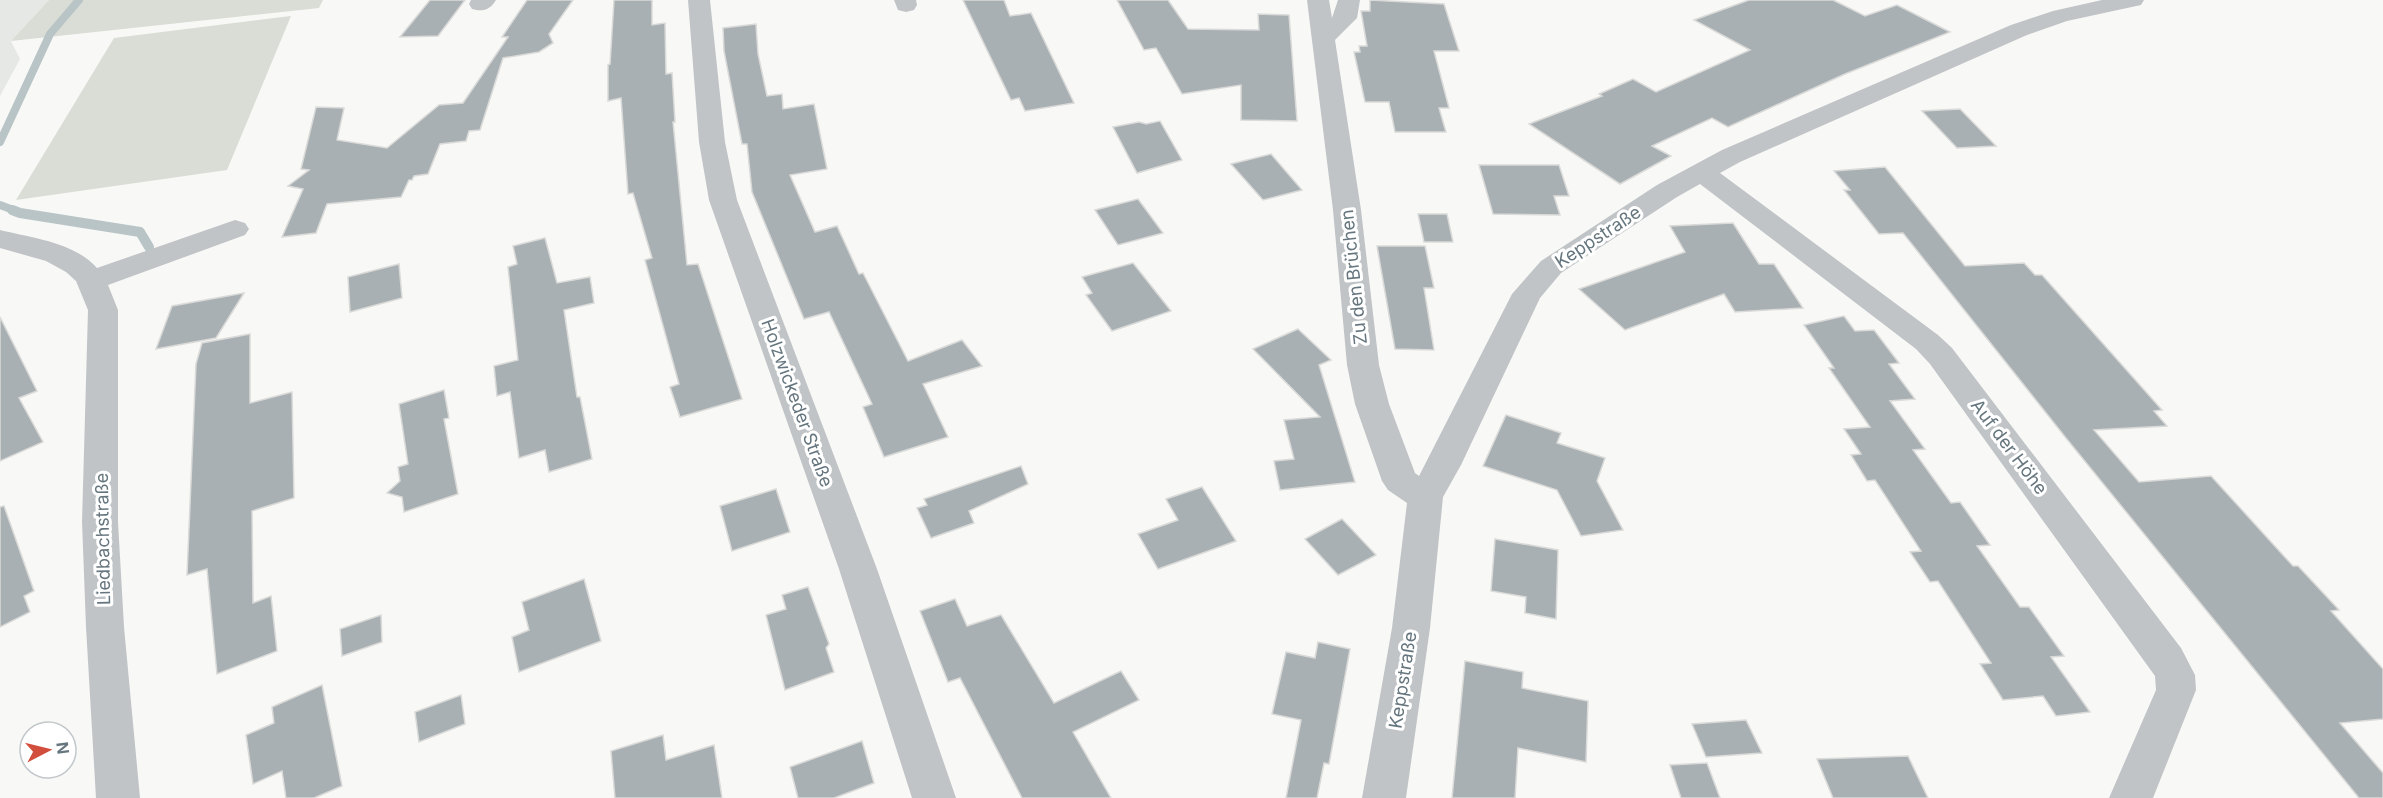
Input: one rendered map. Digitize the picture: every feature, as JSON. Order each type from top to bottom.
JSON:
[{"type":"street","name":"Holzwickeder Straße","points":[[699,0],[712,142],[723,200],[858,569],[933,798]]},
{"type":"street","name":"Zu den Brüchen","points":[[1318,0],[1347,210],[1363,365],[1372,404],[1400,481],[1425,497]]},
{"type":"street","points":[[1324,38],[1345,18],[1349,0]]},
{"type":"street","name":"Keppstraße","points":[[1384,798],[1411,628],[1425,497],[1444,465],[1527,294],[1551,267],[1667,191],[1731,156],[2019,30],[2061,16],[2133,0]]},
{"type":"street","name":"Auf der Höhe","points":[[1702,172],[1927,342],[1941,356],[2167,660],[2175,675],[2176,690],[2131,798]]},
{"type":"street","points":[[91,281],[235,229]]},
{"type":"street","name":"Liedbachstraße","points":[[0,239],[37,248],[82,269],[91,281],[103,310],[100,522],[105,627],[118,798]]},
{"type":"shaded area","points":[[0,0],[49,0],[11,41],[20,59],[0,96]]},
{"type":"shaded area","points":[[49,0],[323,0],[319,8],[11,41]]},
{"type":"shaded area","points":[[291,16],[227,170],[16,200],[114,38]]},
{"type":"building","points":[[430,0],[465,0],[438,36],[400,37]]},
{"type":"building","points":[[527,0],[573,0],[549,34],[553,43],[539,52],[503,58],[480,130],[469,131],[466,141],[440,144],[428,174],[414,176],[412,180],[409,180],[401,197],[327,204],[316,233],[282,237],[303,189],[288,186],[309,170],[301,169],[316,107],[344,108],[337,140],[387,148],[439,105],[463,103],[508,37],[502,37]]},
{"type":"building","points":[[614,0],[652,0],[652,25],[665,23],[666,74],[672,73],[675,122],[673,122],[687,265],[698,264],[742,399],[680,417],[670,387],[679,384],[645,260],[652,258],[633,193],[628,194],[621,98],[608,101],[608,65],[610,64]]},
{"type":"building","points":[[963,0],[1004,0],[1010,16],[1031,13],[1074,103],[1025,111],[1019,98],[1011,100]]},
{"type":"building","points":[[1117,0],[1168,0],[1188,29],[1259,30],[1258,14],[1289,15],[1297,121],[1241,120],[1241,85],[1182,94],[1156,48],[1144,50]]},
{"type":"building","points":[[1370,0],[1444,4],[1459,51],[1434,51],[1449,108],[1439,108],[1446,132],[1395,132],[1389,102],[1365,102],[1354,52],[1360,52],[1359,46],[1367,46],[1361,11],[1370,11]]},
{"type":"building","points":[[1749,0],[1833,0],[1865,16],[1897,5],[1950,32],[1845,74],[1728,127],[1712,118],[1652,146],[1671,156],[1620,184],[1529,124],[1602,96],[1599,94],[1633,79],[1656,92],[1750,50],[1694,20]]},
{"type":"building","points":[[756,24],[758,54],[767,96],[782,94],[783,109],[814,104],[827,169],[790,175],[815,232],[837,226],[859,274],[863,273],[908,361],[962,340],[982,366],[923,384],[948,437],[884,457],[863,407],[872,404],[829,312],[804,319],[752,192],[747,144],[742,144],[724,51],[723,28]]},
{"type":"building","points":[[1960,109],[1996,146],[1957,148],[1922,111]]},
{"type":"building","points":[[1160,121],[1182,160],[1137,173],[1113,127]]},
{"type":"building","points":[[1271,154],[1302,190],[1263,200],[1231,164]]},
{"type":"building","points":[[1479,165],[1559,165],[1569,196],[1554,196],[1560,215],[1493,214]]},
{"type":"building","points":[[1885,167],[1965,266],[2024,263],[2035,275],[2042,275],[2162,410],[2154,411],[2167,426],[2094,430],[2139,482],[2211,476],[2293,566],[2298,566],[2339,610],[2331,611],[2383,669],[2383,719],[2340,723],[2383,773],[2383,798],[2359,798],[2066,438],[1903,233],[1879,234],[1844,190],[1850,190],[1834,171]]},
{"type":"building","points":[[1138,199],[1163,233],[1118,245],[1095,210]]},
{"type":"building","points":[[1418,214],[1447,214],[1453,242],[1424,242]]},
{"type":"building","points":[[1733,223],[1759,264],[1774,264],[1803,308],[1735,312],[1724,294],[1625,330],[1579,289],[1685,252],[1670,226]]},
{"type":"building","points":[[545,238],[557,283],[590,277],[594,303],[564,310],[577,397],[580,397],[592,459],[549,472],[545,450],[519,458],[510,392],[497,396],[494,366],[518,360],[508,267],[517,264],[513,246]]},
{"type":"building","points":[[1377,246],[1425,246],[1434,288],[1424,288],[1434,350],[1395,349]]},
{"type":"building","points":[[1133,263],[1171,311],[1112,331],[1086,295],[1092,293],[1082,277]]},
{"type":"building","points":[[399,264],[402,298],[350,312],[348,277]]},
{"type":"building","points":[[244,293],[216,338],[156,349],[172,306]]},
{"type":"building","points":[[1844,316],[1855,331],[1874,330],[1899,363],[1889,364],[1915,399],[1890,401],[1925,449],[1913,450],[1951,503],[1960,502],[1990,545],[1977,546],[2020,607],[2029,607],[2064,656],[2051,657],[2090,712],[2056,716],[2043,696],[2003,700],[1980,664],[1991,663],[1938,581],[1930,582],[1910,552],[1921,551],[1875,480],[1867,481],[1851,455],[1861,454],[1844,429],[1870,427],[1829,368],[1834,368],[1804,325]]},
{"type":"building","points":[[0,317],[37,391],[19,398],[43,442],[0,461]]},
{"type":"building","points":[[1298,329],[1331,360],[1319,365],[1355,482],[1280,490],[1274,461],[1294,459],[1284,420],[1320,417],[1253,349]]},
{"type":"building","points":[[250,334],[250,403],[292,392],[294,498],[252,511],[253,603],[271,596],[277,651],[217,674],[207,569],[187,575],[196,364],[202,343]]},
{"type":"building","points":[[444,390],[449,418],[444,419],[458,494],[404,512],[402,497],[387,493],[400,481],[398,467],[408,464],[399,404]]},
{"type":"building","points":[[1506,415],[1561,433],[1557,443],[1605,458],[1597,481],[1623,530],[1581,536],[1557,490],[1483,466]]},
{"type":"building","points":[[1021,466],[1028,484],[969,511],[974,523],[931,538],[917,508],[927,505],[924,499]]},
{"type":"building","points":[[1202,487],[1236,541],[1158,569],[1138,534],[1178,520],[1166,499]]},
{"type":"building","points":[[776,489],[790,532],[732,551],[720,506]]},
{"type":"building","points":[[4,506],[34,591],[24,596],[30,612],[0,627],[0,507]]},
{"type":"building","points":[[1342,519],[1376,555],[1338,575],[1305,539]]},
{"type":"building","points":[[1495,539],[1558,550],[1556,619],[1525,613],[1526,597],[1491,591]]},
{"type":"building","points":[[584,579],[601,641],[519,672],[512,637],[529,630],[522,602]]},
{"type":"building","points":[[808,587],[829,644],[826,648],[834,672],[785,690],[766,615],[786,609],[782,595]]},
{"type":"building","points":[[955,599],[967,626],[1001,615],[1054,703],[1121,671],[1139,700],[1073,732],[1111,798],[1022,798],[960,678],[948,682],[920,611]]},
{"type":"building","points":[[381,615],[382,642],[342,656],[340,629]]},
{"type":"building","points":[[1318,642],[1350,649],[1329,764],[1324,763],[1317,798],[1286,798],[1301,720],[1272,714],[1286,652],[1315,658]]},
{"type":"building","points":[[1465,661],[1523,672],[1522,688],[1588,701],[1586,762],[1518,748],[1515,798],[1452,798]]},
{"type":"building","points":[[322,685],[342,786],[314,798],[286,798],[282,771],[253,784],[246,735],[274,723],[272,707]]},
{"type":"building","points":[[461,695],[465,724],[419,742],[415,712]]},
{"type":"building","points":[[1746,720],[1762,753],[1706,757],[1692,724]]},
{"type":"building","points":[[663,735],[666,760],[714,745],[722,798],[615,798],[611,751]]},
{"type":"building","points":[[862,741],[874,783],[834,798],[798,798],[790,767]]},
{"type":"building","points":[[1908,756],[1928,798],[1833,798],[1817,759]]},
{"type":"building","points":[[1707,763],[1720,798],[1681,798],[1670,765]]},
{"type":"waterway","points":[[0,142],[50,34],[79,0]]},
{"type":"waterway","points":[[0,205],[16,211]]},
{"type":"waterway","points":[[12,210],[140,232],[149,247]]}]
